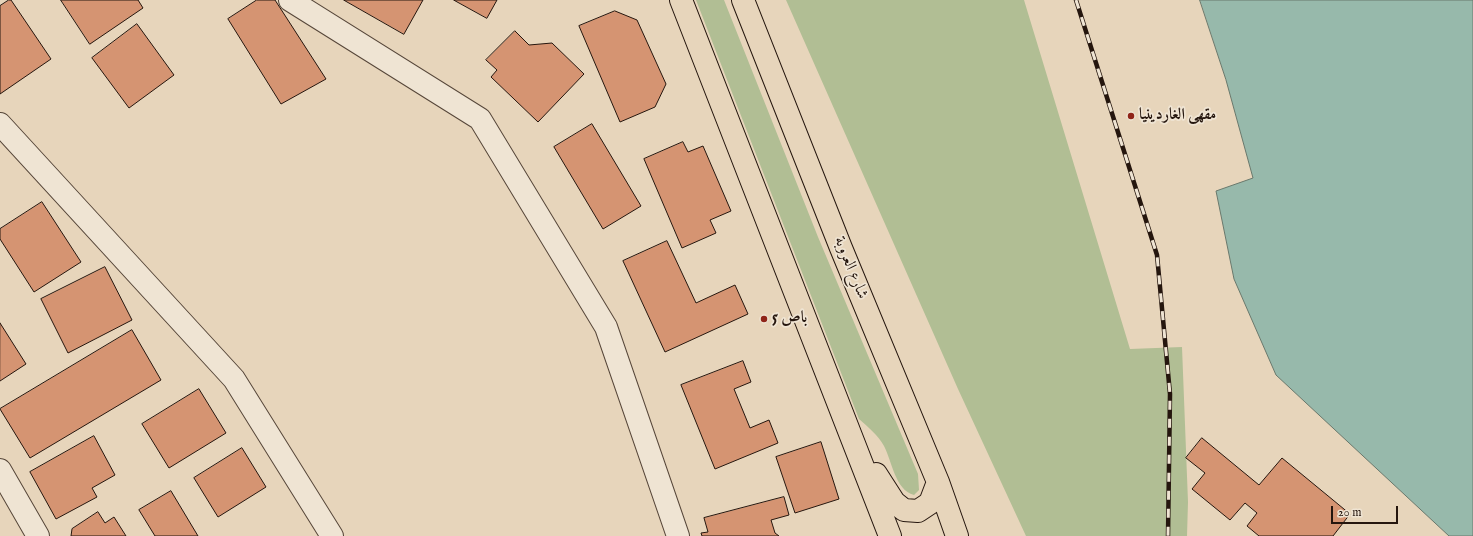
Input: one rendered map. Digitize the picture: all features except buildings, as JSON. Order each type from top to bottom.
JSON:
[{"type":"main road","points":[[681,0],[890,536]]},
{"type":"main road","name":"شارع العروبة","points":[[743,0],[841,248],[938,482],[957,536]]},
{"type":"main road","points":[[856,448],[873,470],[894,502],[904,510],[918,511],[930,503],[938,482]]},
{"type":"street","points":[[290,0],[480,119],[606,326],[678,536]]},
{"type":"street","points":[[0,124],[234,379],[332,536]]},
{"type":"street","points":[[0,470],[38,536]]},
{"type":"shaded area","points":[[696,0],[724,0],[818,237],[918,474],[919,490],[914,495],[902,487],[898,481],[882,442],[873,431],[859,419]]},
{"type":"shaded area","points":[[786,0],[1024,0],[1130,349],[1182,347],[1188,502],[1187,536],[1026,536],[958,389]]},
{"type":"shaded area","points":[[1200,0],[1473,0],[1473,536],[1449,536],[1276,375],[1234,279],[1216,191],[1253,178],[1226,80]]},
{"type":"railway","points":[[1076,0],[1157,255],[1170,394],[1168,536]]},
{"type":"place","name":"مقهى الغاردينيا","points":[[1131,116]]},
{"type":"place","name":"باص 5","points":[[764,319]]}]
